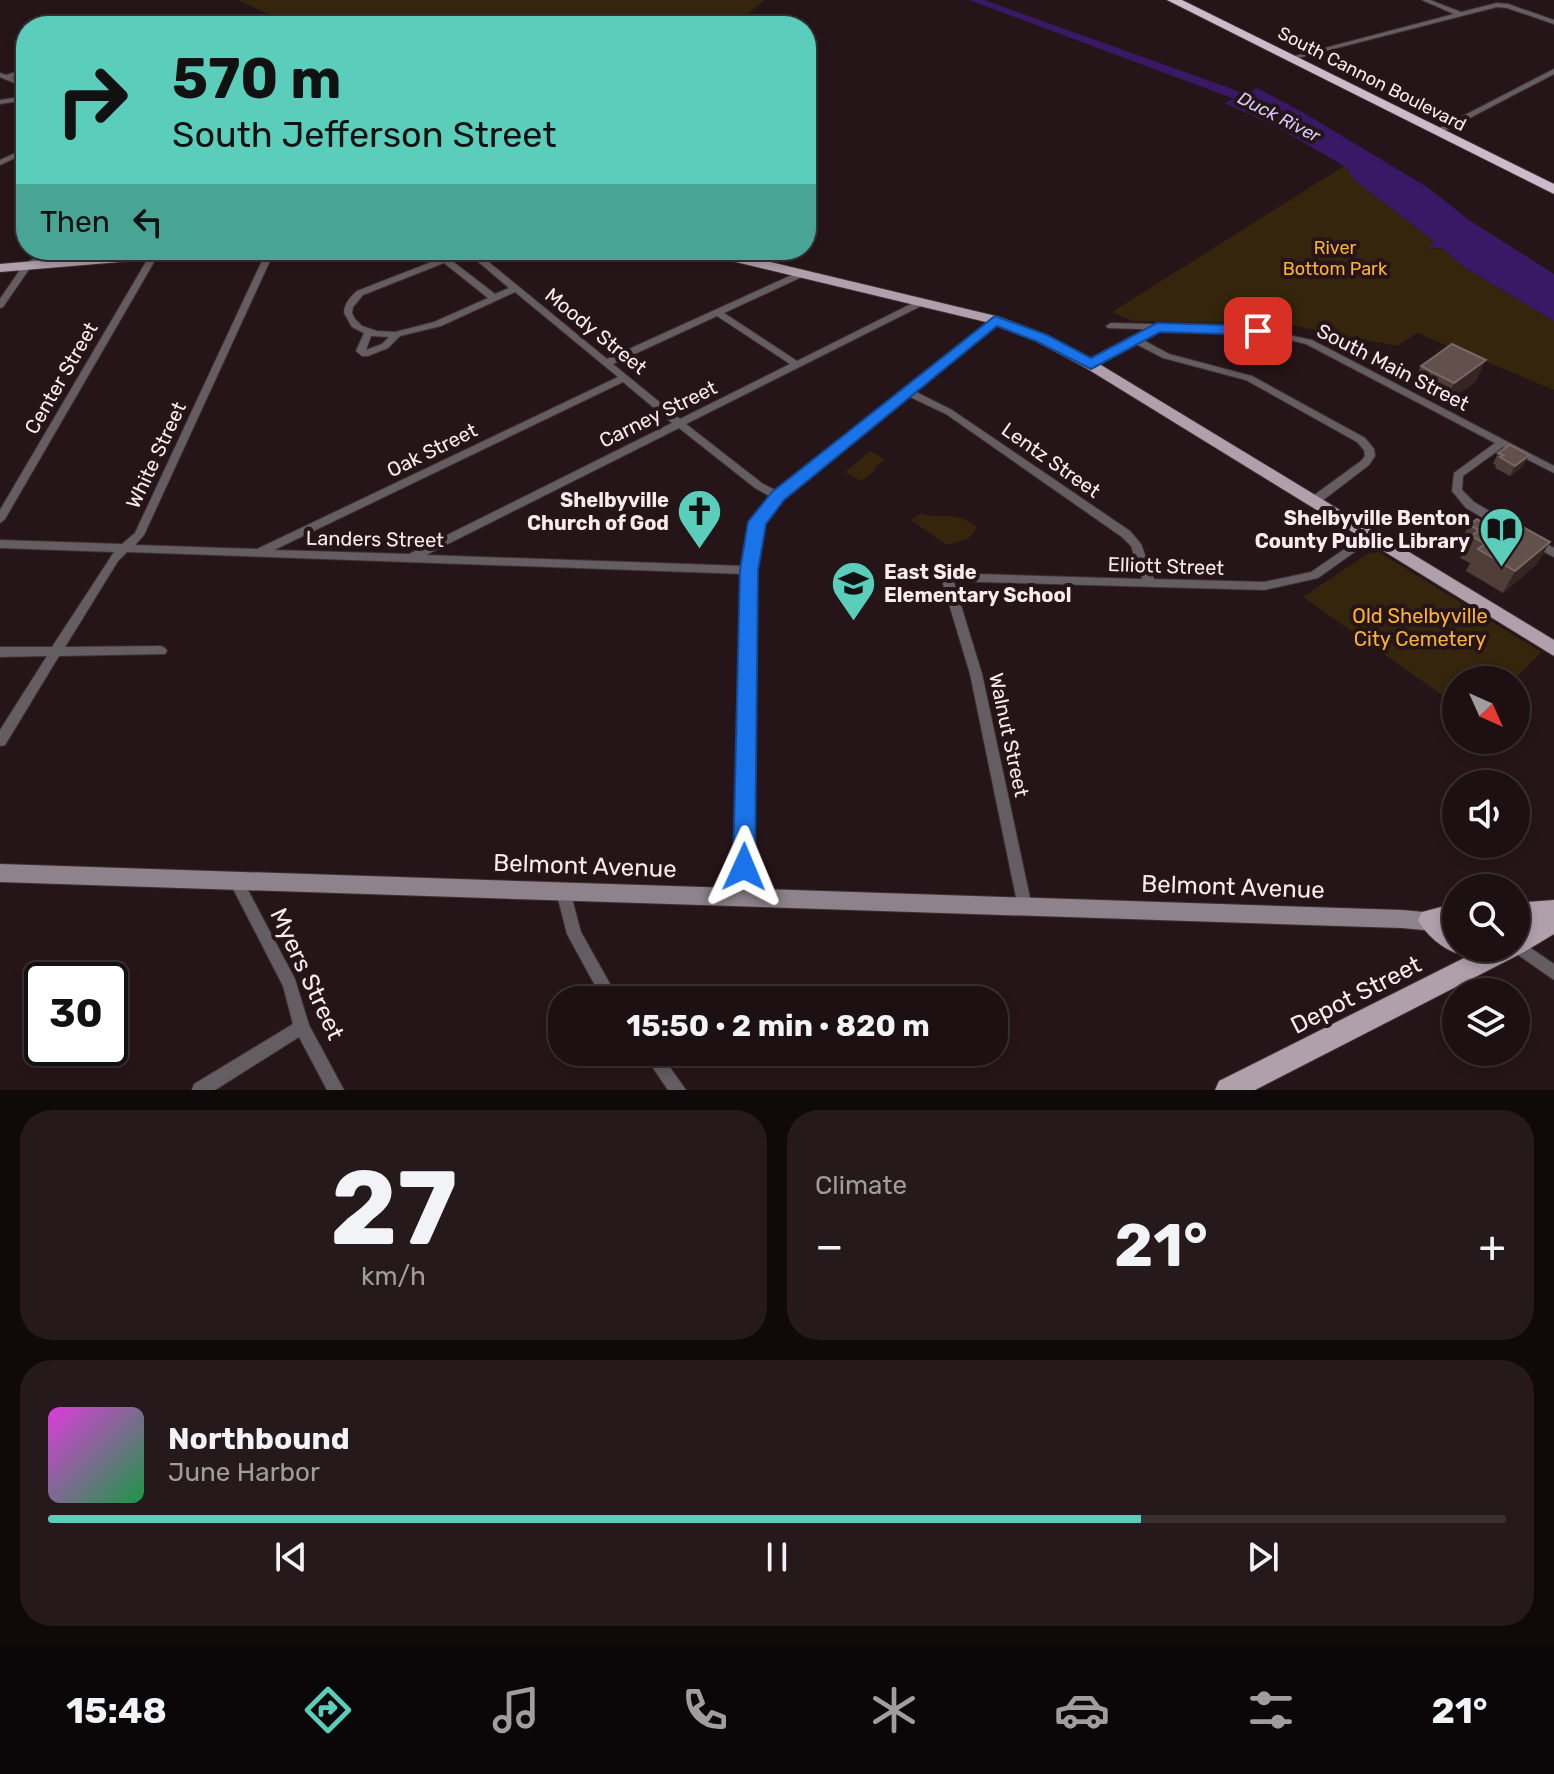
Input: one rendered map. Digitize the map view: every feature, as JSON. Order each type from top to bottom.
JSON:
[{"type":"highway","name":"South Cannon Boulevard","points":[[1178,1],[1554,190]]},
{"type":"main road","points":[[0,268],[86,260]]},
{"type":"main road","points":[[746,260],[995,320],[1031,333],[1091,365],[1554,649]]},
{"type":"main road","name":"Belmont Avenue","points":[[0,873],[235,878],[1442,922]]},
{"type":"main road","points":[[1530,913],[1554,911]]},
{"type":"main road","points":[[1430,920],[1442,917]]},
{"type":"main road","points":[[1430,920],[1442,930]]},
{"type":"main road","points":[[1530,936],[1554,921]]},
{"type":"main road","name":"Depot Street","points":[[1228,1090],[1458,962]]},
{"type":"street","points":[[1425,0],[1459,14]]},
{"type":"street","points":[[1290,58],[1501,5],[1554,22]]},
{"type":"street","points":[[1436,132],[1554,71]]},
{"type":"street","points":[[0,305],[27,266],[38,260]]},
{"type":"street","name":"Center Street","points":[[0,519],[151,260]]},
{"type":"street","name":"White Street","points":[[0,741],[123,546],[139,535],[266,260]]},
{"type":"street","points":[[442,260],[369,289],[353,300],[348,312],[350,318],[368,333],[396,336],[415,332],[516,288]]},
{"type":"street","points":[[446,260],[494,298]]},
{"type":"street","name":"Moody Street","points":[[481,260],[679,423],[759,486],[778,496]]},
{"type":"street","points":[[607,363],[803,273]]},
{"type":"street","name":"Carney Street","points":[[410,558],[922,302]]},
{"type":"street","points":[[717,312],[798,365]]},
{"type":"street","points":[[743,897],[749,570],[757,522],[778,496],[995,320]]},
{"type":"street","name":"South Main Street","points":[[1111,326],[1239,329],[1277,333],[1309,342],[1554,470]]},
{"type":"street","points":[[1091,365],[1157,327]]},
{"type":"street","points":[[368,333],[361,351],[365,354],[385,346],[396,336]]},
{"type":"street","points":[[1136,340],[1166,356],[1249,378],[1361,440],[1369,449],[1370,456],[1365,463],[1314,501]]},
{"type":"street","name":"Oak Street","points":[[256,554],[624,378]]},
{"type":"street","name":"Lentz Street","points":[[906,391],[949,412],[1126,534],[1136,544],[1150,584]]},
{"type":"street","points":[[1502,443],[1458,475],[1457,491],[1470,505],[1554,553]]},
{"type":"street","name":"Elliott Street","points":[[946,574],[978,578],[1264,586],[1314,575],[1372,536]]},
{"type":"street","name":"Landers Street","points":[[0,544],[749,570]]},
{"type":"street","name":"Walnut Street","points":[[946,574],[976,674],[1025,907]]},
{"type":"street","points":[[0,652],[161,651]]},
{"type":"street","name":"Myers Street","points":[[235,878],[290,984],[302,1027],[336,1090]]},
{"type":"street","points":[[563,891],[574,934],[603,986]]},
{"type":"street","points":[[1530,955],[1554,973]]},
{"type":"street","points":[[200,1090],[302,1027]]},
{"type":"street","points":[[660,1066],[678,1090]]},
{"type":"green space","points":[[237,0],[764,0],[746,16],[273,16]]},
{"type":"green space","name":"River Bottom Park","points":[[1344,166],[1358,183],[1434,241],[1431,249],[1442,248],[1465,268],[1554,321],[1554,390],[1417,333],[1397,346],[1284,324],[1132,321],[1112,312]]},
{"type":"green space","points":[[870,451],[885,459],[874,468],[876,470],[861,481],[845,472]]},
{"type":"green space","points":[[920,514],[962,518],[977,527],[969,538],[947,545],[911,520]]},
{"type":"green space","name":"Old Shelbyville City Cemetery","points":[[1379,552],[1541,652],[1528,666],[1442,666],[1442,695],[1303,597],[1369,553]]},
{"type":"water","points":[[1257,88],[1427,187],[1469,220],[1554,274],[1554,321],[1465,268],[1442,248],[1429,248],[1434,241],[1358,183],[1344,166],[1277,127],[1225,103]]},
{"type":"building","points":[[1452,344],[1486,360],[1454,383],[1421,366]]},
{"type":"building","points":[[1510,445],[1529,455],[1515,466],[1498,453]]},
{"type":"building","points":[[1477,519],[1486,524],[1493,519],[1506,526],[1512,521],[1550,542],[1515,571],[1478,549],[1485,544],[1472,536],[1479,530],[1469,525]]},
{"type":"waterway","name":"Duck River","points":[[974,0],[1260,105]]},
{"type":"place","name":"Shelbyville Church of God","points":[[700,551]]},
{"type":"place","name":"Shelbyville Benton County Public Library","points":[[1501,568]]},
{"type":"place","name":"East Side Elementary School","points":[[853,623]]},
{"type":"route","points":[[744,867],[749,570],[757,522],[778,496],[995,320],[1020,328],[1091,365],[1157,327],[1258,331]]}]
